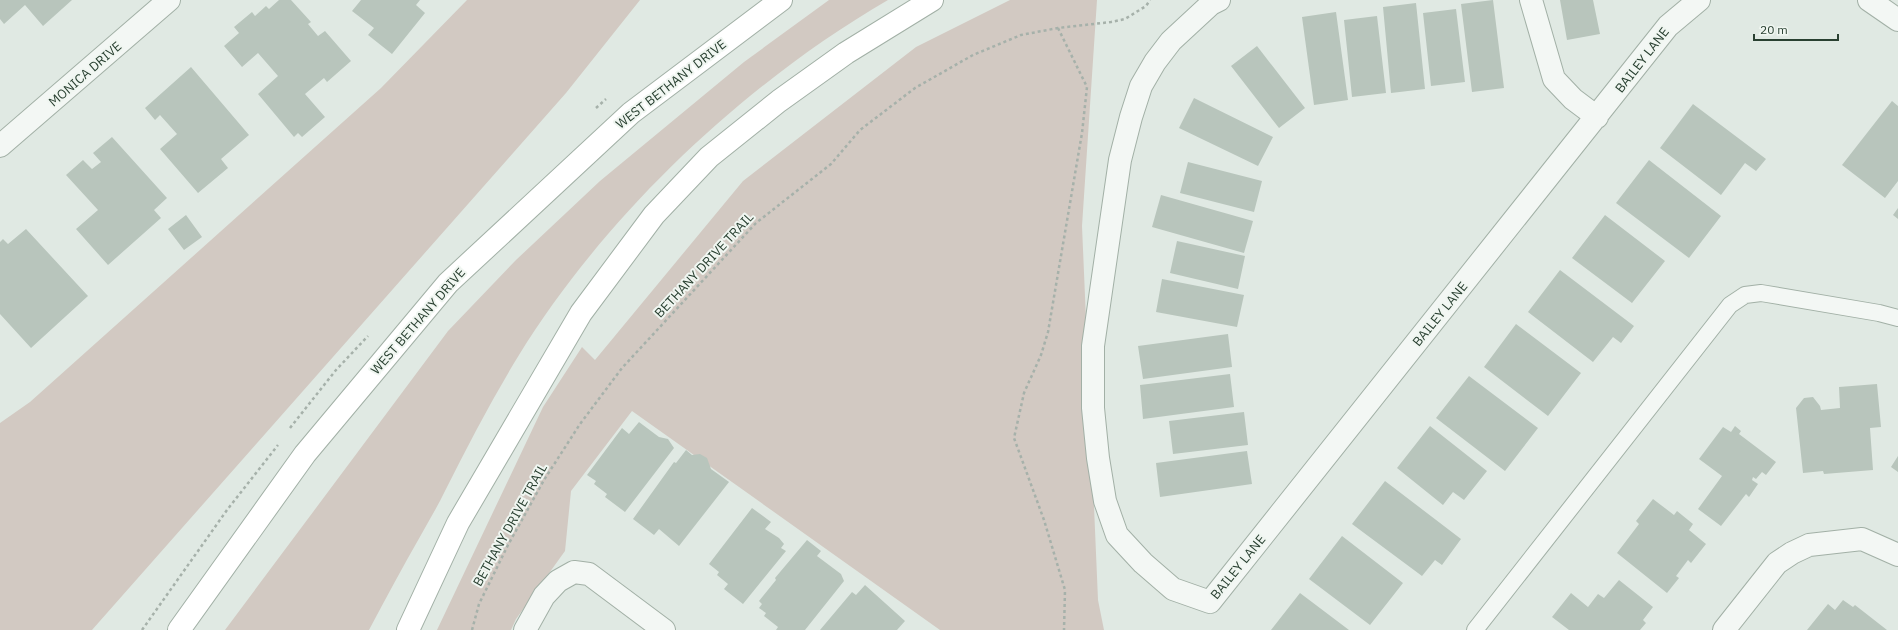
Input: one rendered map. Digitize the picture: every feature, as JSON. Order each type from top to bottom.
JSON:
[{"type":"main road","name":"WEST BETHANY DRIVE","points":[[179,630],[305,454],[448,283],[630,113],[782,0]]},
{"type":"main road","points":[[408,630],[458,524],[581,313],[654,215],[709,157],[778,101],[846,53],[932,0]]},
{"type":"street","name":"MONICA DRIVE","points":[[0,146],[169,0]]},
{"type":"street","name":"BAILEY LANE","points":[[1219,0],[1211,4],[1171,41],[1155,62],[1141,86],[1130,116],[1120,160],[1112,224],[1093,346],[1093,408],[1105,501],[1117,535],[1144,563],[1173,589],[1210,602],[1668,26],[1699,0]]},
{"type":"street","points":[[1531,0],[1554,79],[1573,99],[1597,117]]},
{"type":"street","points":[[1869,0],[1898,20]]},
{"type":"street","points":[[1724,630],[1777,563],[1792,552],[1808,545],[1862,539],[1898,555]]},
{"type":"street","points":[[525,630],[544,596],[558,581],[574,572],[589,574],[664,630]]},
{"type":"lane","points":[[1475,630],[1730,305],[1745,295],[1761,293],[1879,313],[1898,318]]},
{"type":"path","name":"BETHANY DRIVE TRAIL","points":[[472,630],[479,604],[508,545],[544,480],[580,424],[622,368],[756,223],[831,164],[860,130],[915,88],[973,56],[1021,35],[1058,28],[1125,19],[1146,6],[1150,0]]},
{"type":"path","points":[[1058,28],[1087,87],[1082,134],[1048,332],[1041,355],[1024,393],[1014,438],[1044,520],[1065,590],[1064,630]]},
{"type":"shaded area","points":[[467,0],[640,0],[566,93],[92,630],[0,630],[0,423],[30,402],[381,88]]},
{"type":"shaded area","points":[[829,0],[888,0],[835,33],[782,71],[731,112],[682,156],[636,203],[593,252],[554,303],[519,355],[480,422],[439,502],[369,630],[225,630],[448,331],[516,260],[600,181],[744,62]]},
{"type":"shaded area","points":[[1010,0],[1097,0],[1082,226],[1098,600],[1104,630],[940,630],[632,411],[571,491],[565,551],[516,619],[511,630],[437,630],[543,407],[582,347],[595,360],[743,181],[916,47]]},
{"type":"building","points":[[0,0],[72,0],[43,26],[25,5],[4,24],[0,19]]},
{"type":"building","points":[[279,0],[291,0],[311,22],[308,24],[318,36],[325,31],[351,61],[327,82],[324,78],[305,94],[325,117],[302,137],[298,133],[294,137],[258,94],[278,76],[258,53],[242,67],[224,46],[239,33],[234,27],[252,12],[255,16],[266,6],[269,9]]},
{"type":"building","points":[[361,0],[420,0],[416,5],[425,13],[392,54],[368,35],[374,28],[352,11]]},
{"type":"building","points":[[1493,0],[1504,88],[1472,92],[1461,4]]},
{"type":"building","points":[[1560,0],[1593,0],[1600,34],[1567,40]]},
{"type":"building","points":[[1416,3],[1425,89],[1391,93],[1383,7]]},
{"type":"building","points":[[1456,9],[1465,82],[1431,86],[1423,13]]},
{"type":"building","points":[[1336,12],[1348,100],[1314,105],[1302,17]]},
{"type":"building","points":[[1377,16],[1386,93],[1352,97],[1344,20]]},
{"type":"building","points":[[1257,46],[1305,108],[1279,128],[1231,66]]},
{"type":"building","points":[[191,67],[249,135],[221,159],[228,168],[198,193],[160,149],[177,134],[160,115],[155,120],[145,108]]},
{"type":"building","points":[[1194,98],[1273,137],[1258,166],[1179,128]]},
{"type":"building","points":[[1892,101],[1898,106],[1898,181],[1885,198],[1842,165]]},
{"type":"building","points":[[1693,104],[1766,159],[1756,171],[1745,163],[1721,195],[1660,148]]},
{"type":"building","points":[[112,137],[167,198],[154,210],[161,218],[108,265],[76,229],[98,210],[66,175],[83,160],[92,169],[101,162],[93,153]]},
{"type":"building","points":[[1649,160],[1721,216],[1689,258],[1616,203]]},
{"type":"building","points":[[1188,162],[1262,181],[1254,212],[1180,193]]},
{"type":"building","points":[[1161,195],[1253,221],[1244,253],[1152,227]]},
{"type":"building","points":[[1898,208],[1898,219],[1893,215]]},
{"type":"building","points":[[186,215],[202,237],[184,250],[168,229]]},
{"type":"building","points":[[1605,215],[1665,261],[1632,303],[1572,258]]},
{"type":"building","points":[[26,229],[88,296],[31,348],[0,314],[0,242],[3,239],[8,244]]},
{"type":"building","points":[[1177,241],[1245,256],[1238,289],[1170,273]]},
{"type":"building","points":[[1560,270],[1634,326],[1621,343],[1613,337],[1593,362],[1528,312]]},
{"type":"building","points":[[1162,279],[1244,295],[1237,327],[1156,312]]},
{"type":"building","points":[[1516,324],[1581,373],[1548,416],[1484,367]]},
{"type":"building","points":[[1228,334],[1232,367],[1143,379],[1138,346]]},
{"type":"building","points":[[1230,374],[1234,407],[1143,419],[1140,385]]},
{"type":"building","points":[[1469,376],[1538,428],[1505,471],[1436,418]]},
{"type":"building","points":[[1877,384],[1881,427],[1870,428],[1873,470],[1824,474],[1823,471],[1803,473],[1796,408],[1804,398],[1813,397],[1820,406],[1821,410],[1840,408],[1839,387]]},
{"type":"building","points":[[1244,412],[1248,445],[1173,454],[1169,421]]},
{"type":"building","points":[[639,422],[659,437],[668,439],[674,448],[625,512],[605,497],[607,494],[594,484],[596,481],[587,475],[622,428],[629,434]]},
{"type":"building","points":[[1430,426],[1487,471],[1464,500],[1453,492],[1443,505],[1397,468]]},
{"type":"building","points":[[1735,426],[1741,431],[1739,434],[1776,462],[1766,475],[1762,472],[1756,479],[1753,477],[1752,480],[1758,484],[1749,497],[1746,494],[1721,526],[1698,509],[1722,476],[1699,459],[1723,427],[1731,432]]},
{"type":"building","points":[[686,450],[692,455],[700,454],[707,458],[711,469],[729,482],[679,546],[659,529],[654,535],[633,519],[674,462],[676,463]]},
{"type":"building","points":[[1247,451],[1252,484],[1160,497],[1156,463]]},
{"type":"building","points":[[1898,456],[1898,472],[1891,467]]},
{"type":"building","points":[[1385,481],[1461,539],[1442,565],[1435,560],[1422,576],[1352,524]]},
{"type":"building","points":[[1653,499],[1674,515],[1677,511],[1693,524],[1689,530],[1706,544],[1691,563],[1688,560],[1676,576],[1679,578],[1667,593],[1617,553],[1639,524],[1636,521]]},
{"type":"building","points":[[752,508],[771,522],[765,529],[779,538],[784,544],[781,548],[786,551],[743,604],[724,589],[728,584],[717,575],[719,572],[709,564]]},
{"type":"building","points":[[1342,536],[1403,583],[1370,625],[1309,579]]},
{"type":"building","points":[[807,540],[821,551],[817,556],[841,574],[844,581],[805,630],[776,630],[778,627],[764,616],[766,613],[759,608],[762,604],[759,601],[776,580],[775,578]]},
{"type":"building","points":[[1619,580],[1653,607],[1643,620],[1646,623],[1640,630],[1569,630],[1552,617],[1571,593],[1588,607],[1598,594],[1604,598]]},
{"type":"building","points":[[865,585],[905,621],[897,630],[820,630],[852,592],[856,595]]},
{"type":"building","points":[[1300,593],[1349,630],[1271,630]]},
{"type":"building","points":[[1843,600],[1853,607],[1855,605],[1887,630],[1807,630],[1828,604],[1835,610]]}]
